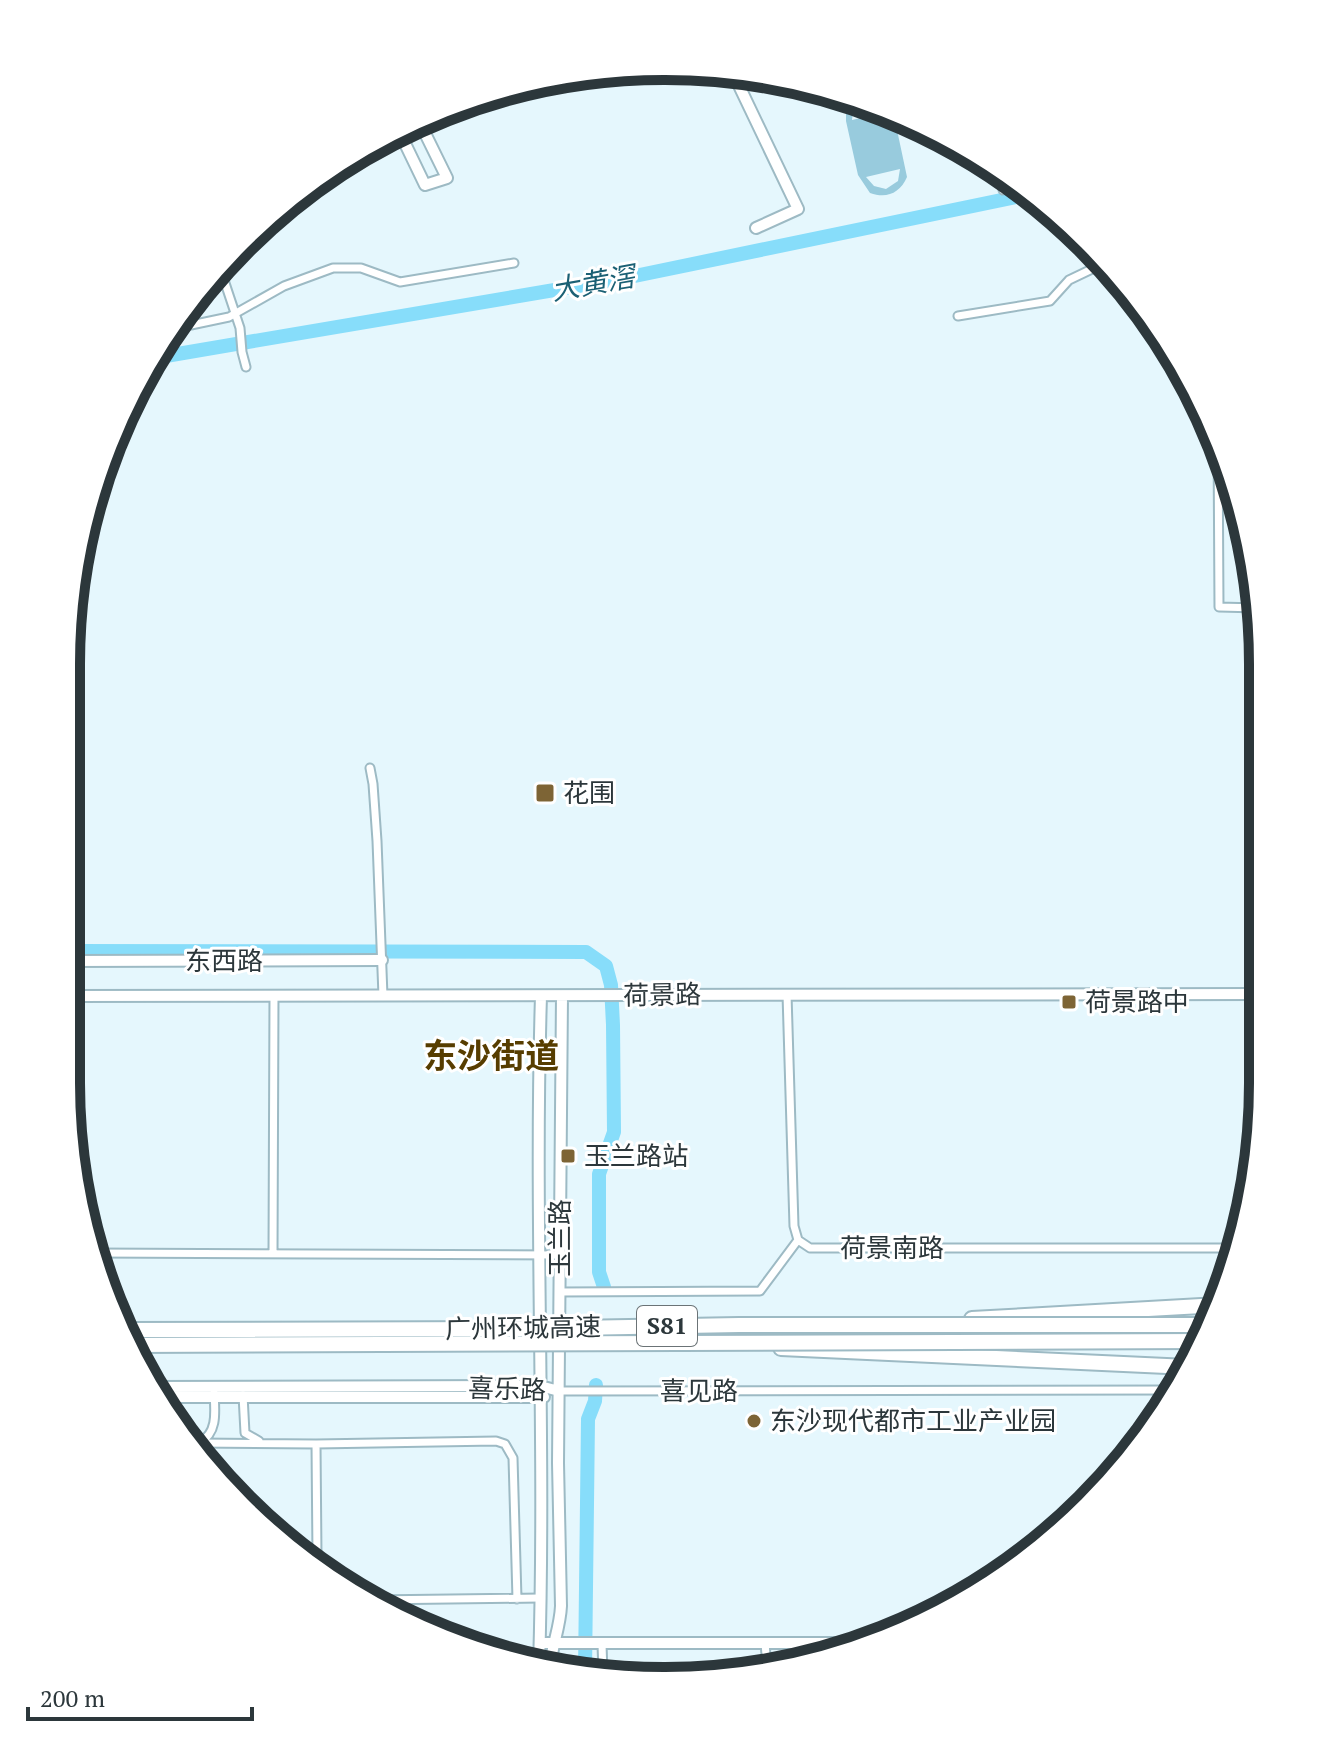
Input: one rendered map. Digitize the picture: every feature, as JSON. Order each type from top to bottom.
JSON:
[{"type":"highway","points":[[739,1325],[906,1323],[1205,1306]]},
{"type":"highway","name":"广州环城高速","points":[[135,1330],[1196,1325]]},
{"type":"highway","name":"广州环城高速","points":[[142,1345],[1189,1341]]},
{"type":"highway","points":[[665,1342],[1176,1366]]},
{"type":"highway","points":[[1028,1360],[1179,1360]]},
{"type":"street","points":[[739,85],[798,209],[756,228]]},
{"type":"street","points":[[404,141],[425,185],[447,178],[424,132]]},
{"type":"street","points":[[190,325],[236,314],[284,286],[333,268],[361,268],[400,282],[514,263]]},
{"type":"street","points":[[958,316],[1050,301],[1069,280],[1094,268]]},
{"type":"street","points":[[224,280],[236,314],[246,367]]},
{"type":"street","points":[[1218,478],[1219,607],[1246,608]]},
{"type":"street","points":[[370,768],[375,798],[383,996]]},
{"type":"street","name":"东西路","points":[[80,961],[382,960]]},
{"type":"street","points":[[560,1292],[760,1291],[798,1240],[794,1226],[787,994]]},
{"type":"street","name":"荷景路","points":[[80,996],[1249,994]]},
{"type":"street","points":[[273,1253],[274,995]]},
{"type":"street","name":"玉兰路","points":[[540,1653],[538,1097],[541,996]]},
{"type":"street","name":"玉兰路","points":[[551,1656],[552,1644],[560,1626],[561,1606],[562,996]]},
{"type":"street","name":"荷景南路","points":[[798,1240],[810,1248],[1225,1248]]},
{"type":"street","points":[[106,1253],[560,1255]]},
{"type":"street","name":"喜乐路","points":[[167,1388],[214,1392],[559,1391]]},
{"type":"street","name":"喜见路","points":[[559,1391],[1161,1390]]},
{"type":"street","points":[[204,1441],[213,1430],[214,1392]]},
{"type":"street","name":"喜乐路","points":[[172,1396],[214,1392]]},
{"type":"street","points":[[243,1392],[245,1433],[265,1443]]},
{"type":"street","points":[[205,1443],[496,1441],[505,1444],[513,1458],[517,1599]]},
{"type":"street","points":[[316,1444],[317,1552]]},
{"type":"street","points":[[394,1601],[517,1599],[561,1606]]},
{"type":"street","points":[[540,1642],[567,1645],[829,1643]]},
{"type":"street","points":[[765,1643],[766,1658]]},
{"type":"street","points":[[600,1644],[602,1663]]},
{"type":"shaded area","points":[[848,110],[853,111],[852,120],[867,116],[897,128],[907,177],[897,191],[887,195],[870,193],[858,175],[846,121]],"holes":[[[900,169],[898,181],[886,189],[874,186],[866,177]]]},
{"type":"waterway","name":"大黄滘","points":[[169,355],[625,278],[1015,197]]},
{"type":"waterway","points":[[80,951],[586,952],[606,966],[611,985],[614,1132],[599,1174],[599,1272],[604,1287]]},
{"type":"waterway","points":[[585,1662],[588,1419],[595,1401],[596,1385]]},
{"type":"place","name":"花围","points":[[545,793]]},
{"type":"place","name":"荷景路中","points":[[1069,1002]]},
{"type":"place","name":"玉兰路站","points":[[568,1156]]},
{"type":"place","name":"东沙现代都市工业产业园","points":[[754,1421]]},
{"type":"district","name":"东沙街道","points":[[491,1056]]}]
